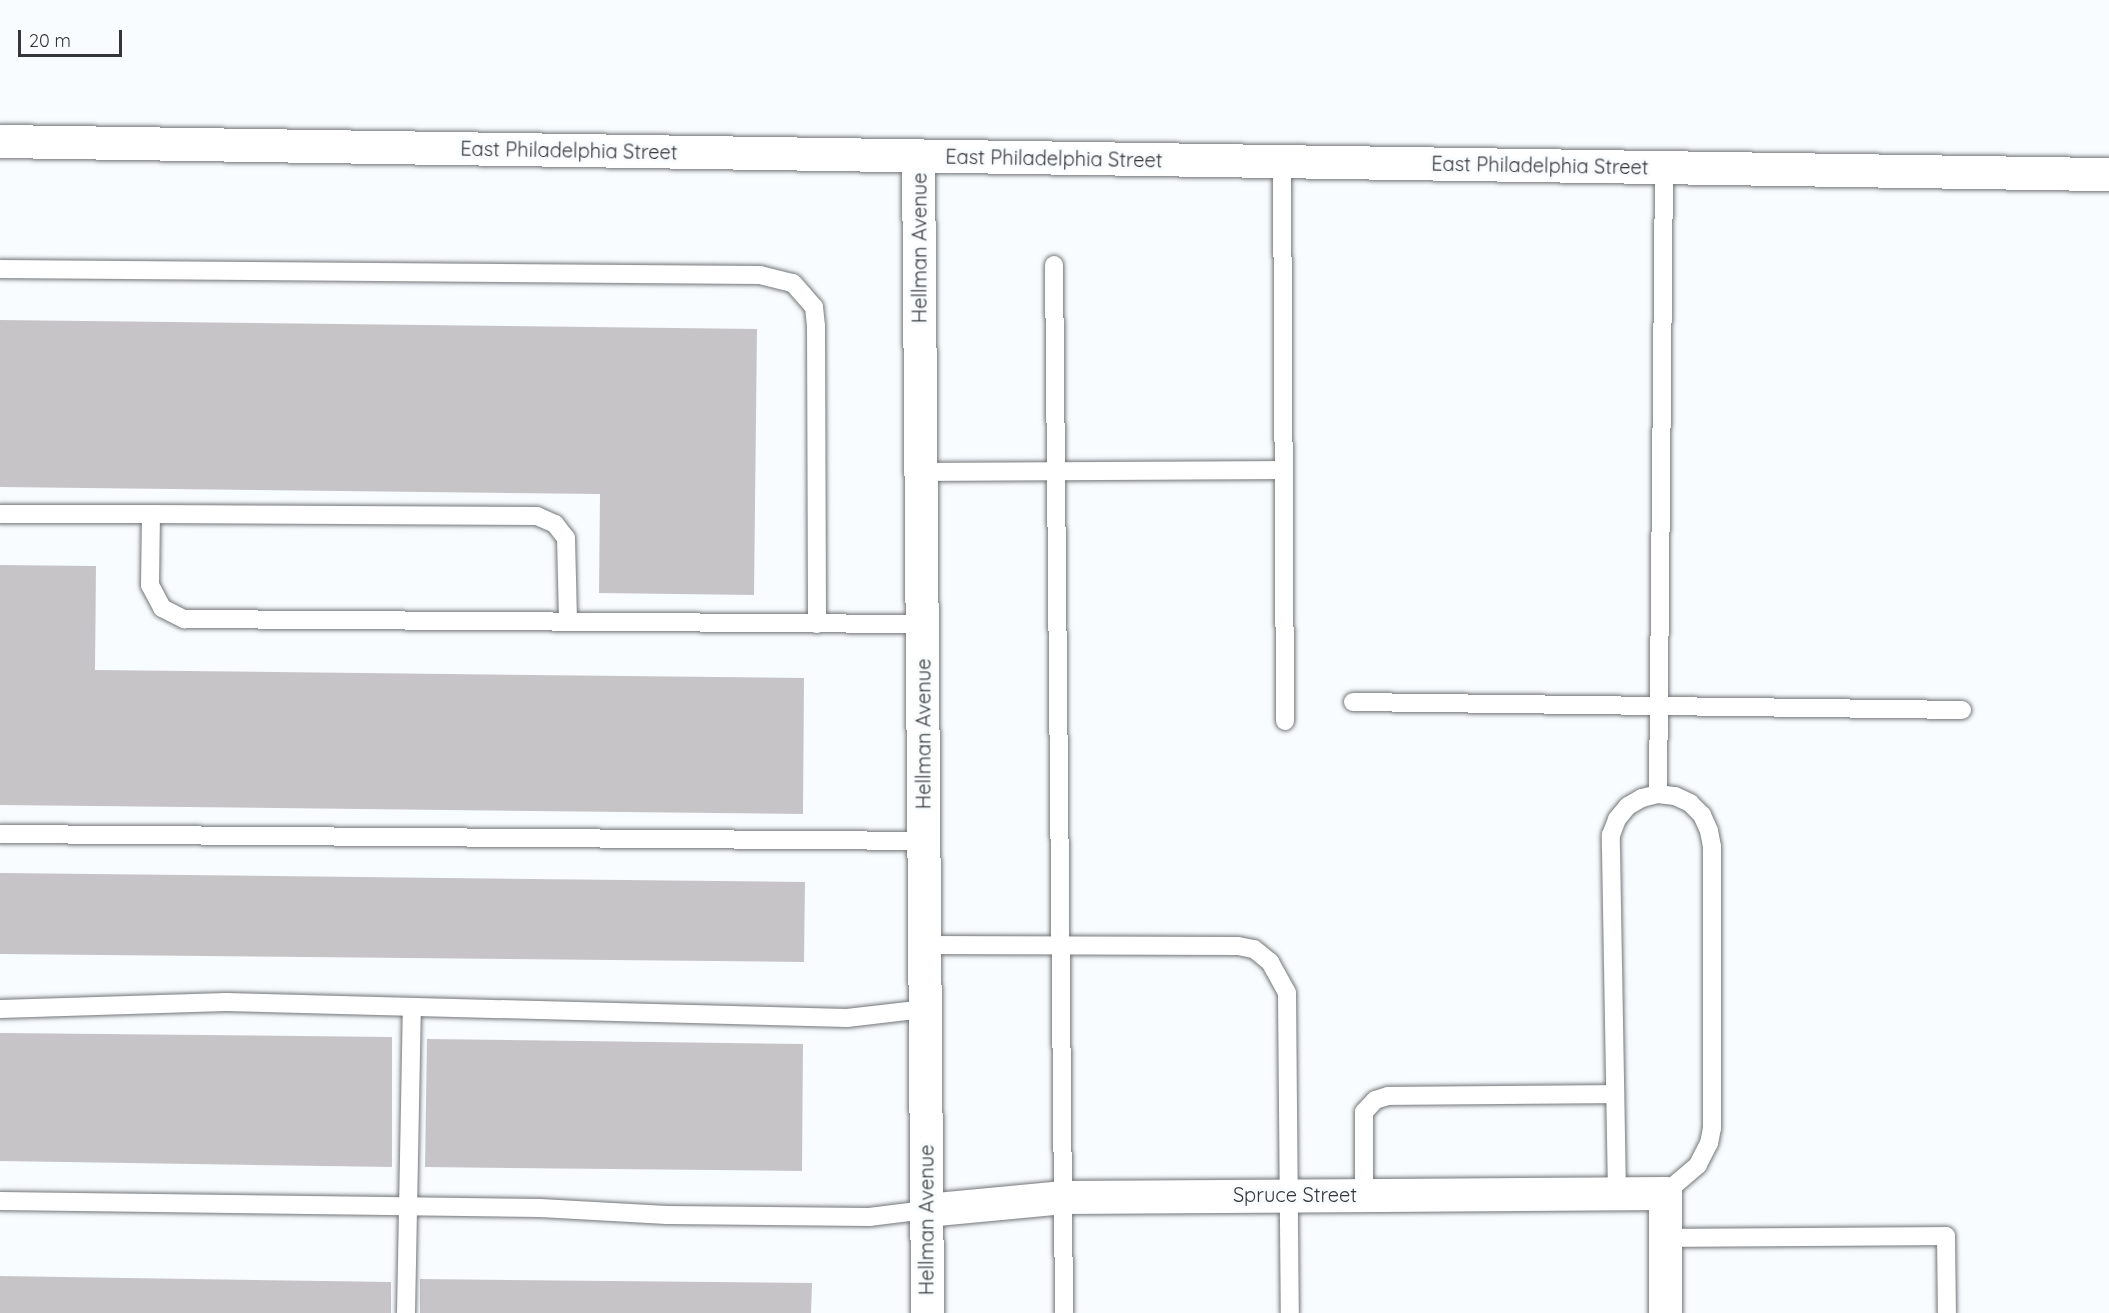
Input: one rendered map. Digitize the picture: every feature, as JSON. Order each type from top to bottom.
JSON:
[{"type":"street","name":"East Philadelphia Street","points":[[0,141],[2109,174]]},
{"type":"street","name":"Hellman Avenue","points":[[918,155],[927,1313]]},
{"type":"street","name":"Spruce Street","points":[[926,1210],[1063,1197],[1665,1192]]},
{"type":"street","points":[[1665,1192],[1665,1313]]},
{"type":"lane","points":[[1282,161],[1285,721]]},
{"type":"lane","points":[[1658,794],[1664,167]]},
{"type":"lane","points":[[1054,265],[1064,1313]]},
{"type":"lane","points":[[0,268],[760,275],[794,283],[804,292],[813,307],[816,326],[817,624]]},
{"type":"lane","points":[[920,472],[1284,470]]},
{"type":"lane","points":[[0,514],[537,516],[555,524],[566,538],[568,622]]},
{"type":"lane","points":[[151,514],[150,585],[162,608],[184,619],[922,624]]},
{"type":"lane","points":[[1353,702],[1962,710]]},
{"type":"lane","points":[[1617,1194],[1611,835],[1617,819],[1628,806],[1642,798],[1658,794],[1676,796],[1690,803],[1702,815],[1709,831],[1712,847],[1712,1128],[1709,1143],[1698,1165],[1665,1192]]},
{"type":"lane","points":[[0,834],[923,841]]},
{"type":"lane","points":[[924,945],[1238,946],[1254,950],[1270,962],[1287,993],[1290,1313]]},
{"type":"lane","points":[[0,1009],[226,1002],[847,1018],[925,1009]]},
{"type":"lane","points":[[406,1313],[412,1007]]},
{"type":"lane","points":[[1364,1194],[1364,1112],[1375,1100],[1388,1096],[1615,1094]]},
{"type":"lane","points":[[0,1201],[540,1208],[667,1215],[869,1217],[926,1210]]},
{"type":"lane","points":[[1665,1238],[1946,1236],[1947,1313]]},
{"type":"building","points":[[0,320],[757,329],[754,595],[599,593],[600,494],[0,487]]},
{"type":"building","points":[[0,565],[96,566],[95,670],[804,678],[803,814],[0,805]]},
{"type":"building","points":[[0,873],[805,882],[804,962],[0,954]]},
{"type":"building","points":[[0,1033],[392,1037],[392,1167],[0,1161]]},
{"type":"building","points":[[427,1039],[803,1044],[802,1171],[425,1167]]},
{"type":"building","points":[[0,1276],[391,1282],[391,1313],[0,1313]]},
{"type":"building","points":[[420,1279],[812,1283],[811,1313],[420,1313]]}]
